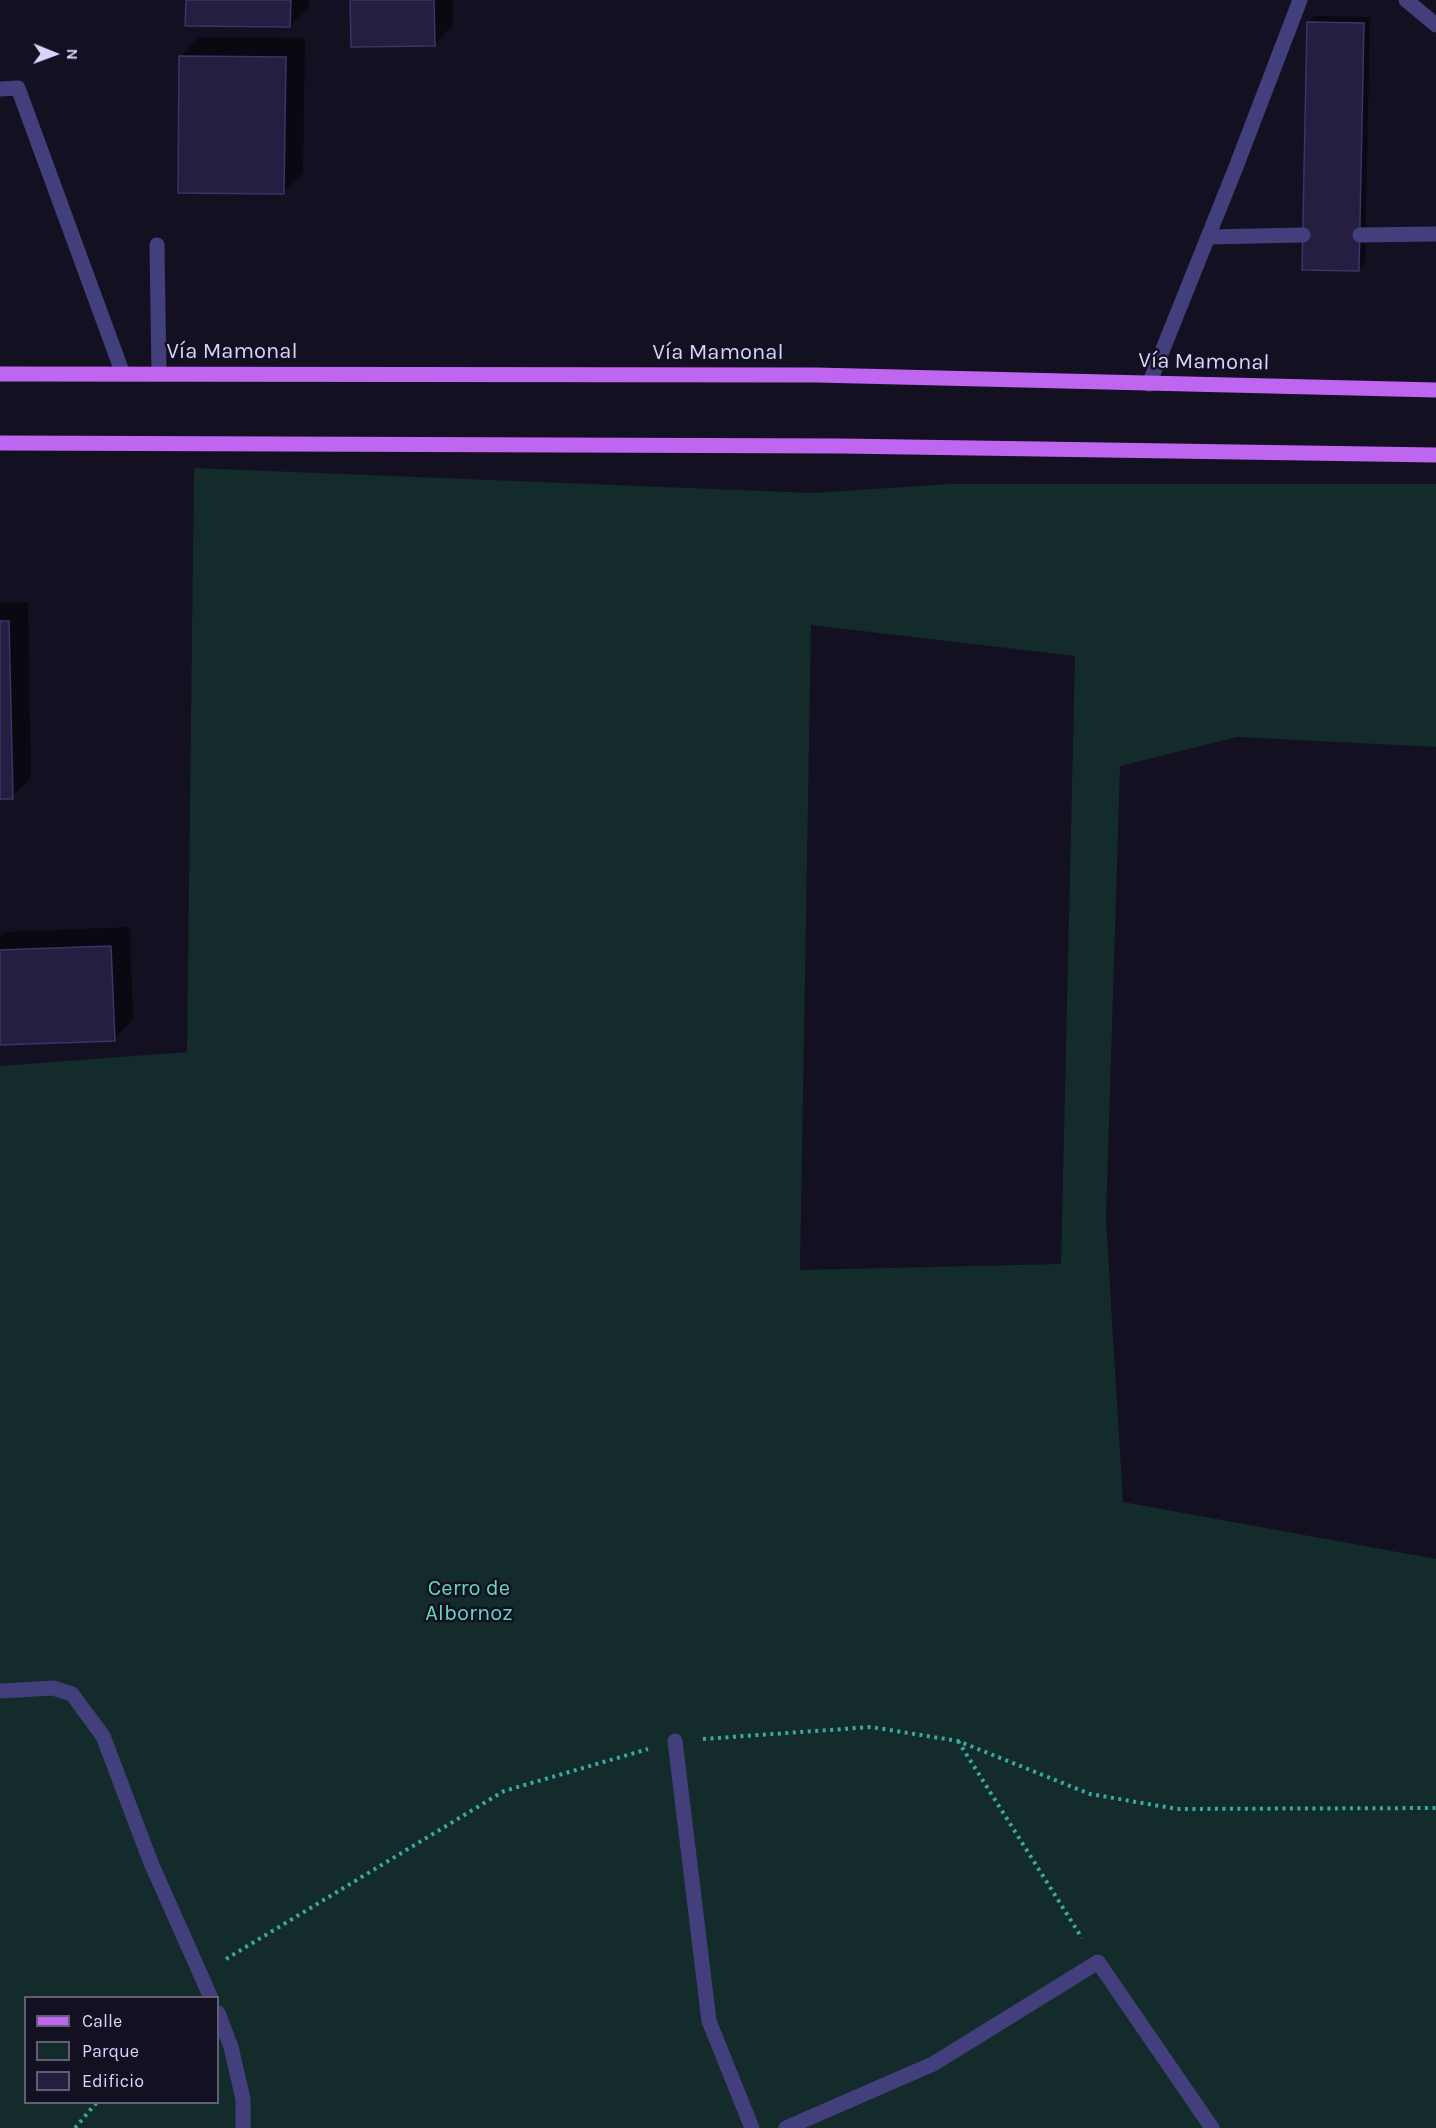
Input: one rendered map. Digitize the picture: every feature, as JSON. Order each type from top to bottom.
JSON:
[{"type":"main road","name":"Vía Mamonal","points":[[0,374],[816,375],[1436,390]]},
{"type":"main road","points":[[0,443],[841,446],[1436,455]]},
{"type":"street","points":[[1149,384],[1300,0]]},
{"type":"street","points":[[1406,0],[1436,25]]},
{"type":"street","points":[[0,89],[18,88],[123,374]]},
{"type":"street","points":[[1360,235],[1436,234]]},
{"type":"street","points":[[1208,237],[1303,235]]},
{"type":"street","points":[[157,244],[159,374]]},
{"type":"street","points":[[0,1691],[54,1688],[72,1694],[103,1736],[151,1863],[210,1996]]},
{"type":"street","points":[[675,1741],[710,2021],[752,2128]]},
{"type":"street","points":[[786,2128],[933,2064],[1098,1962],[1212,2128]]},
{"type":"street","points":[[219,2016],[231,2047],[243,2099],[243,2128]]},
{"type":"path","points":[[202,1974],[504,1791],[675,1741],[871,1727],[958,1741],[1090,1794],[1177,1809],[1436,1808]]},
{"type":"path","points":[[958,1741],[1098,1962]]},
{"type":"path","points":[[75,2128],[96,2104]]},
{"type":"green space","name":"Cerro de Albornoz","points":[[194,468],[813,493],[949,484],[1436,484],[1436,747],[1237,737],[1120,766],[1106,1220],[1123,1502],[1436,1559],[1436,2128],[0,2128],[0,1066],[187,1052]],"holes":[[[811,625],[1075,656],[1061,1264],[800,1270]]]},
{"type":"building","points":[[186,0],[291,0],[290,27],[185,26]]},
{"type":"building","points":[[350,0],[434,0],[435,46],[351,47]]},
{"type":"building","points":[[1307,22],[1364,23],[1359,271],[1302,270]]},
{"type":"building","points":[[179,56],[286,57],[284,194],[178,193]]},
{"type":"building","points":[[0,621],[9,621],[13,799],[0,799]]},
{"type":"building","points":[[111,946],[115,1041],[0,1045],[0,950]]}]
